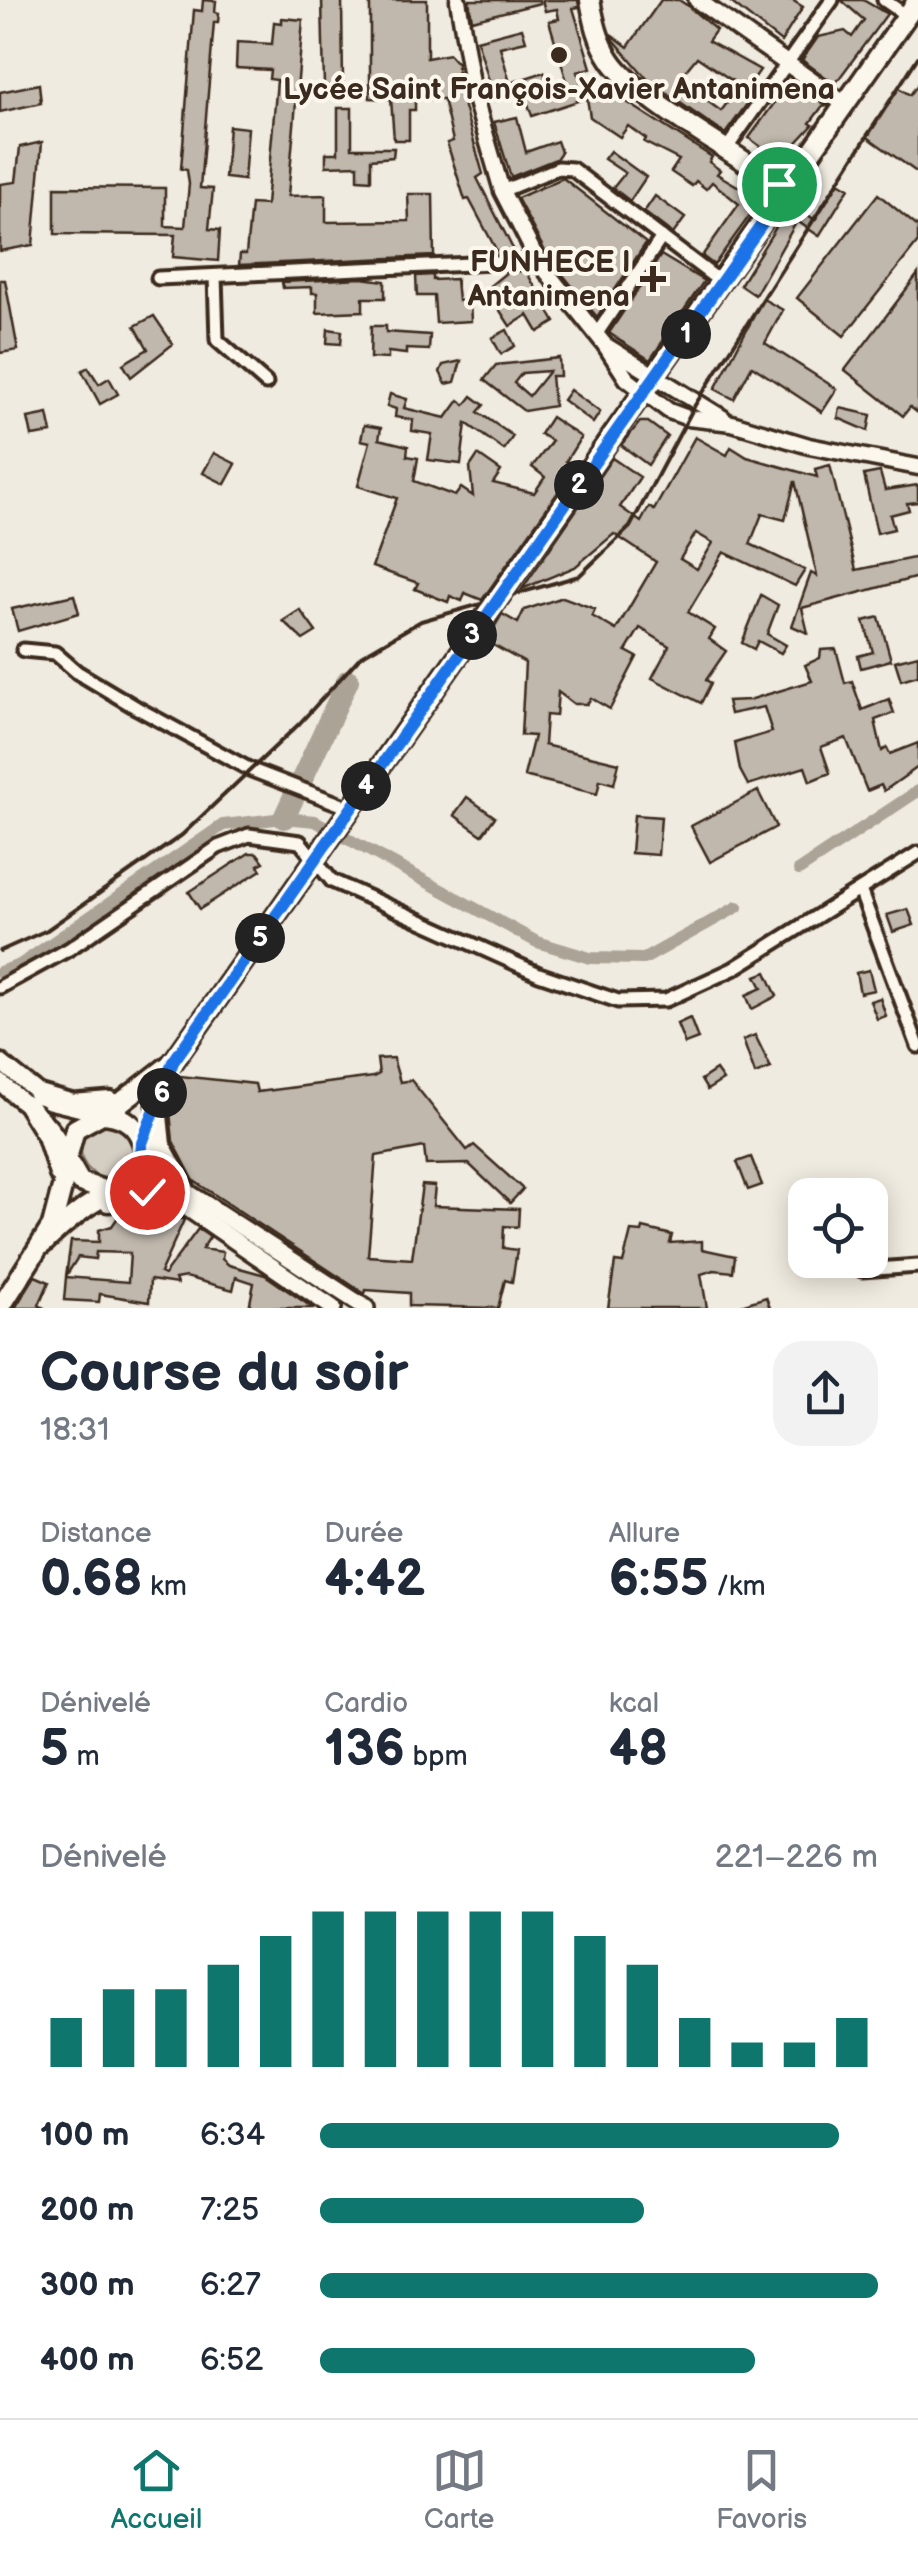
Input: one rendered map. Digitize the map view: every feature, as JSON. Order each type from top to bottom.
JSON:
[{"type":"main road","points":[[590,0],[596,32],[617,68],[649,96],[786,190]]},
{"type":"main road","points":[[697,0],[846,105]]},
{"type":"main road","points":[[68,1209],[68,1162],[74,1129],[143,1088],[173,1062],[912,8]]},
{"type":"main road","points":[[0,1062],[62,1142],[80,1182],[110,1192],[133,1189],[184,1206],[333,1308]]},
{"type":"main road","points":[[0,1308],[68,1209],[124,1188],[140,1170],[143,1145],[173,1062]]},
{"type":"main road","points":[[0,1082],[33,1100],[104,1114],[133,1126],[143,1145],[184,1190],[366,1308]]},
{"type":"main road","points":[[33,1100],[84,1105],[143,1088]]},
{"type":"main road","points":[[33,1100],[54,1152],[68,1209]]},
{"type":"main road","points":[[157,1106],[161,1145],[184,1190]]},
{"type":"main road","points":[[68,1209],[118,1198],[161,1196]]},
{"type":"street","points":[[458,0],[474,95],[502,192],[538,262],[601,340],[614,364],[688,418],[732,423],[808,446],[918,466]]},
{"type":"street","points":[[727,148],[832,0]]},
{"type":"street","points":[[884,0],[912,8]]},
{"type":"street","points":[[502,192],[565,167],[722,283]]},
{"type":"street","points":[[601,340],[662,237]]},
{"type":"street","points":[[158,278],[538,262]]},
{"type":"street","points":[[215,276],[217,340],[266,383]]},
{"type":"street","points":[[23,650],[55,653],[77,672],[137,708],[250,769],[310,793],[346,814]]},
{"type":"street","points":[[0,987],[56,957],[218,847],[249,835],[300,842],[319,853],[332,881],[538,974],[618,1000],[666,1000],[733,969],[918,853]]},
{"type":"street","points":[[860,890],[918,1046]]},
{"type":"street","points":[[888,1268],[918,1266]]},
{"type":"shaded area","points":[[109,1122],[129,1130],[137,1150],[129,1170],[109,1178],[89,1170],[81,1150],[89,1130]]},
{"type":"building","points":[[203,0],[216,1],[215,12],[219,13],[218,22],[214,22],[200,188],[213,189],[209,229],[220,230],[218,261],[173,257],[175,235],[55,234],[55,187],[165,188],[165,226],[185,227],[189,184],[187,170],[181,169],[194,10],[202,11]]},
{"type":"building","points":[[322,0],[342,0],[343,85],[324,86]]},
{"type":"building","points":[[370,0],[427,0],[427,58],[449,54],[457,63],[458,86],[483,174],[477,178],[515,253],[498,253],[469,199],[465,200],[447,143],[453,141],[443,99],[415,99],[415,110],[409,110],[409,140],[394,140],[391,99],[370,98]]},
{"type":"building","points":[[469,0],[539,0],[540,3],[472,20]]},
{"type":"building","points":[[542,0],[578,0],[579,7],[573,8],[591,68],[577,72],[587,98],[532,116],[524,92],[495,101],[477,40],[522,28],[526,41],[500,47],[510,83],[544,72],[552,98],[570,92],[549,21],[559,19],[557,9],[545,11]]},
{"type":"building","points":[[661,0],[679,0],[688,6],[716,30],[708,41],[760,70],[746,90],[697,57],[678,80],[721,111],[737,90],[745,96],[747,104],[725,134],[650,82],[611,34],[628,47]]},
{"type":"building","points":[[728,0],[792,0],[803,7],[781,42]]},
{"type":"building","points":[[841,0],[863,0],[887,14],[835,84],[802,60],[818,37],[845,31],[852,37],[864,20]]},
{"type":"building","points":[[282,18],[303,20],[288,196],[326,195],[326,222],[409,221],[408,194],[433,194],[434,256],[239,265],[240,254],[246,254],[251,204],[266,205],[277,80],[269,79],[270,70],[236,68],[237,42],[272,44],[274,22],[282,23]]},
{"type":"building","points":[[791,80],[827,106],[822,107],[810,123],[813,125],[789,151],[792,153],[784,164],[749,138]]},
{"type":"building","points":[[39,84],[41,103],[0,112],[0,92]]},
{"type":"building","points":[[918,84],[918,173],[866,136],[899,88],[910,95]]},
{"type":"building","points":[[602,86],[712,157],[709,162],[720,170],[717,174],[761,200],[714,265],[702,256],[739,204],[712,182],[706,189],[696,181],[692,186],[671,172],[679,160],[644,142],[646,139],[628,126],[620,137],[590,117],[586,92]]},
{"type":"building","points":[[338,108],[352,108],[352,148],[394,148],[393,157],[371,159],[371,180],[358,179],[358,165],[326,166],[326,153],[338,153]]},
{"type":"building","points":[[517,117],[526,152],[557,141],[561,152],[556,159],[511,177],[494,122]]},
{"type":"building","points":[[229,126],[248,128],[244,180],[225,178]]},
{"type":"building","points":[[42,142],[33,245],[0,251],[0,184],[16,182],[20,147]]},
{"type":"building","points":[[610,151],[646,177],[630,201],[613,188],[625,173],[604,159]]},
{"type":"building","points":[[563,178],[646,243],[597,317],[547,255],[517,198]]},
{"type":"building","points":[[839,182],[849,188],[819,236],[797,221],[755,295],[740,285],[791,203],[815,220]]},
{"type":"building","points":[[878,194],[918,227],[918,242],[844,336],[797,298]]},
{"type":"building","points":[[655,196],[685,218],[673,234],[644,212]]},
{"type":"building","points":[[661,255],[704,281],[650,360],[609,333]]},
{"type":"building","points":[[526,271],[555,322],[538,332],[528,315],[510,326],[486,289],[507,272]]},
{"type":"building","points":[[918,274],[918,413],[910,407],[903,416],[845,370]]},
{"type":"building","points":[[433,275],[433,280],[456,279],[458,301],[470,300],[471,321],[436,323],[434,296],[417,296],[416,276]]},
{"type":"building","points":[[362,278],[385,281],[385,298],[363,298],[363,311],[317,313],[317,293],[312,293],[312,287],[283,288],[282,282]]},
{"type":"building","points":[[0,280],[5,280],[18,350],[0,353]]},
{"type":"building","points":[[763,299],[783,310],[765,343],[837,389],[822,412],[752,366],[734,399],[715,389]]},
{"type":"building","points":[[154,316],[173,344],[131,377],[123,364],[148,349],[135,326]]},
{"type":"building","points":[[371,326],[386,326],[386,332],[430,335],[429,350],[406,349],[406,354],[388,352],[388,359],[370,358]]},
{"type":"building","points":[[328,329],[342,331],[341,344],[327,343]]},
{"type":"building","points":[[507,330],[515,346],[501,354],[492,338]]},
{"type":"building","points":[[559,358],[560,376],[551,376],[554,406],[524,411],[484,380],[496,365]],"holes":[[[549,371],[529,396],[514,383],[522,373]]]},
{"type":"building","points":[[461,361],[455,382],[446,384],[440,372],[443,365]]},
{"type":"building","points":[[88,367],[99,384],[109,378],[118,394],[100,404],[82,371]]},
{"type":"building","points":[[570,390],[600,412],[593,423],[563,400]]},
{"type":"building","points":[[390,394],[407,399],[404,408],[446,418],[459,400],[465,405],[472,396],[484,405],[478,412],[513,436],[504,450],[466,423],[461,464],[428,460],[432,434],[412,431],[413,420],[395,417],[396,409],[387,406]]},
{"type":"building","points":[[840,408],[871,415],[868,431],[838,418]]},
{"type":"building","points":[[48,414],[52,433],[32,436],[28,418]]},
{"type":"building","points":[[551,417],[581,437],[566,461],[575,468],[482,600],[465,593],[462,601],[450,596],[448,602],[415,589],[418,583],[372,567],[397,498],[358,486],[370,442],[361,440],[364,425],[381,428],[379,439],[408,446],[407,456],[418,458],[414,481],[455,496],[461,488],[473,496],[470,467],[478,455],[501,471],[493,483],[534,493],[545,477],[532,467],[552,441],[540,434]]},
{"type":"building","points":[[640,422],[648,422],[667,436],[648,465],[621,445]]},
{"type":"building","points":[[695,437],[727,455],[731,447],[747,457],[817,477],[815,469],[830,465],[856,570],[918,557],[918,577],[802,608],[808,633],[792,626],[811,573],[817,576],[795,481],[785,520],[762,514],[750,544],[805,570],[795,586],[724,552],[688,612],[715,629],[709,639],[726,651],[706,680],[711,683],[701,703],[652,678],[669,646],[640,628],[626,651],[637,657],[610,709],[591,698],[587,704],[574,704],[558,692],[556,716],[546,715],[544,745],[619,763],[614,784],[600,780],[597,794],[524,776],[534,736],[521,735],[525,663],[486,641],[502,614],[518,623],[524,610],[563,597],[595,609],[592,616],[616,630],[656,562],[614,534],[575,567],[522,589],[612,458],[640,477],[620,507],[641,522],[649,507],[654,510]],"holes":[[[696,533],[713,543],[697,569],[680,559]]]},
{"type":"building","points":[[214,453],[236,464],[225,484],[203,473]]},
{"type":"building","points":[[880,472],[885,490],[918,485],[918,502],[907,503],[909,510],[890,515],[894,529],[877,533],[864,475]]},
{"type":"building","points":[[74,595],[79,613],[18,631],[12,609]]},
{"type":"building","points":[[761,595],[778,605],[767,634],[786,645],[781,653],[758,641],[754,649],[742,643]]},
{"type":"building","points":[[300,610],[316,632],[303,640],[283,621]]},
{"type":"building","points":[[879,617],[891,660],[861,668],[858,656],[873,652],[864,621]]},
{"type":"building","points":[[836,649],[845,683],[852,681],[862,710],[889,699],[894,713],[875,720],[882,751],[887,748],[890,754],[918,743],[918,767],[884,791],[881,785],[867,791],[846,738],[821,747],[830,773],[810,781],[805,767],[748,785],[740,770],[735,743],[772,732],[764,707],[730,714],[727,701],[749,700],[812,681],[805,665],[820,658],[821,650]]},
{"type":"building","points":[[918,655],[918,675],[901,680],[895,661]]},
{"type":"building","points":[[758,791],[776,827],[710,862],[691,826]]},
{"type":"building","points":[[467,797],[495,817],[482,835],[454,815]]},
{"type":"building","points":[[634,815],[661,817],[658,855],[631,853]]},
{"type":"building","points":[[249,853],[257,853],[264,862],[258,865],[261,870],[200,909],[189,892]]},
{"type":"building","points":[[908,909],[914,925],[893,932],[887,915]]},
{"type":"building","points":[[869,970],[874,990],[860,993],[856,973]]},
{"type":"building","points":[[766,972],[777,996],[752,1009],[746,995],[762,988],[756,976]]},
{"type":"building","points":[[880,998],[886,1016],[877,1019],[870,1001]]},
{"type":"building","points":[[690,1018],[698,1039],[685,1044],[677,1024]]},
{"type":"building","points":[[755,1035],[771,1068],[755,1074],[743,1040]]},
{"type":"building","points":[[393,1058],[400,1082],[411,1080],[467,1150],[474,1145],[523,1189],[510,1203],[469,1164],[426,1165],[424,1147],[376,1156],[368,1256],[412,1259],[422,1185],[435,1186],[433,1206],[519,1209],[518,1227],[504,1226],[503,1248],[517,1250],[512,1282],[505,1280],[498,1308],[409,1306],[409,1293],[366,1290],[365,1294],[194,1181],[173,1141],[170,1112],[181,1076],[255,1084],[257,1092],[373,1077],[379,1074],[377,1059]]},
{"type":"building","points":[[716,1070],[723,1080],[707,1090],[701,1080]]},
{"type":"building","points":[[751,1157],[762,1185],[748,1190],[737,1162]]},
{"type":"building","points":[[159,1209],[184,1220],[160,1273],[164,1275],[198,1229],[210,1237],[202,1249],[223,1252],[222,1259],[229,1265],[265,1275],[313,1308],[249,1308],[254,1283],[236,1277],[233,1290],[186,1277],[175,1279],[177,1284],[150,1280],[149,1302],[100,1294],[99,1302],[64,1300],[66,1277],[128,1282],[130,1253],[96,1252],[95,1259],[78,1257],[66,1276],[71,1241],[99,1242],[99,1230],[112,1226],[121,1213],[144,1210],[156,1215]]},
{"type":"building","points":[[643,1228],[672,1235],[670,1243],[702,1241],[702,1249],[735,1256],[733,1272],[714,1270],[701,1274],[707,1308],[608,1308],[615,1262],[623,1263],[631,1231],[642,1232]]},
{"type":"building","points":[[35,1276],[49,1282],[39,1305],[44,1308],[15,1308]]},
{"type":"building","points":[[766,1297],[770,1308],[738,1308],[738,1306]]},
{"type":"waterway","points":[[284,818],[348,680]]},
{"type":"waterway","points":[[799,870],[918,791]]},
{"type":"waterway","points":[[0,972],[20,965],[223,825],[284,818],[315,821],[537,942],[590,958],[644,959],[737,907]]},
{"type":"railway","points":[[0,951],[47,930],[182,835],[299,724],[361,656],[421,621],[579,576],[630,527],[695,405],[918,57]]},
{"type":"place","name":"Lycée Saint François-Xavier Antanimena","points":[[559,55]]},
{"type":"place","name":"FUNHECE | Antanimena","points":[[653,279]]},
{"type":"route","points":[[147,1192],[112,1191],[124,1188],[140,1170],[144,1158],[142,1143],[173,1062],[786,190],[779,184]]}]
